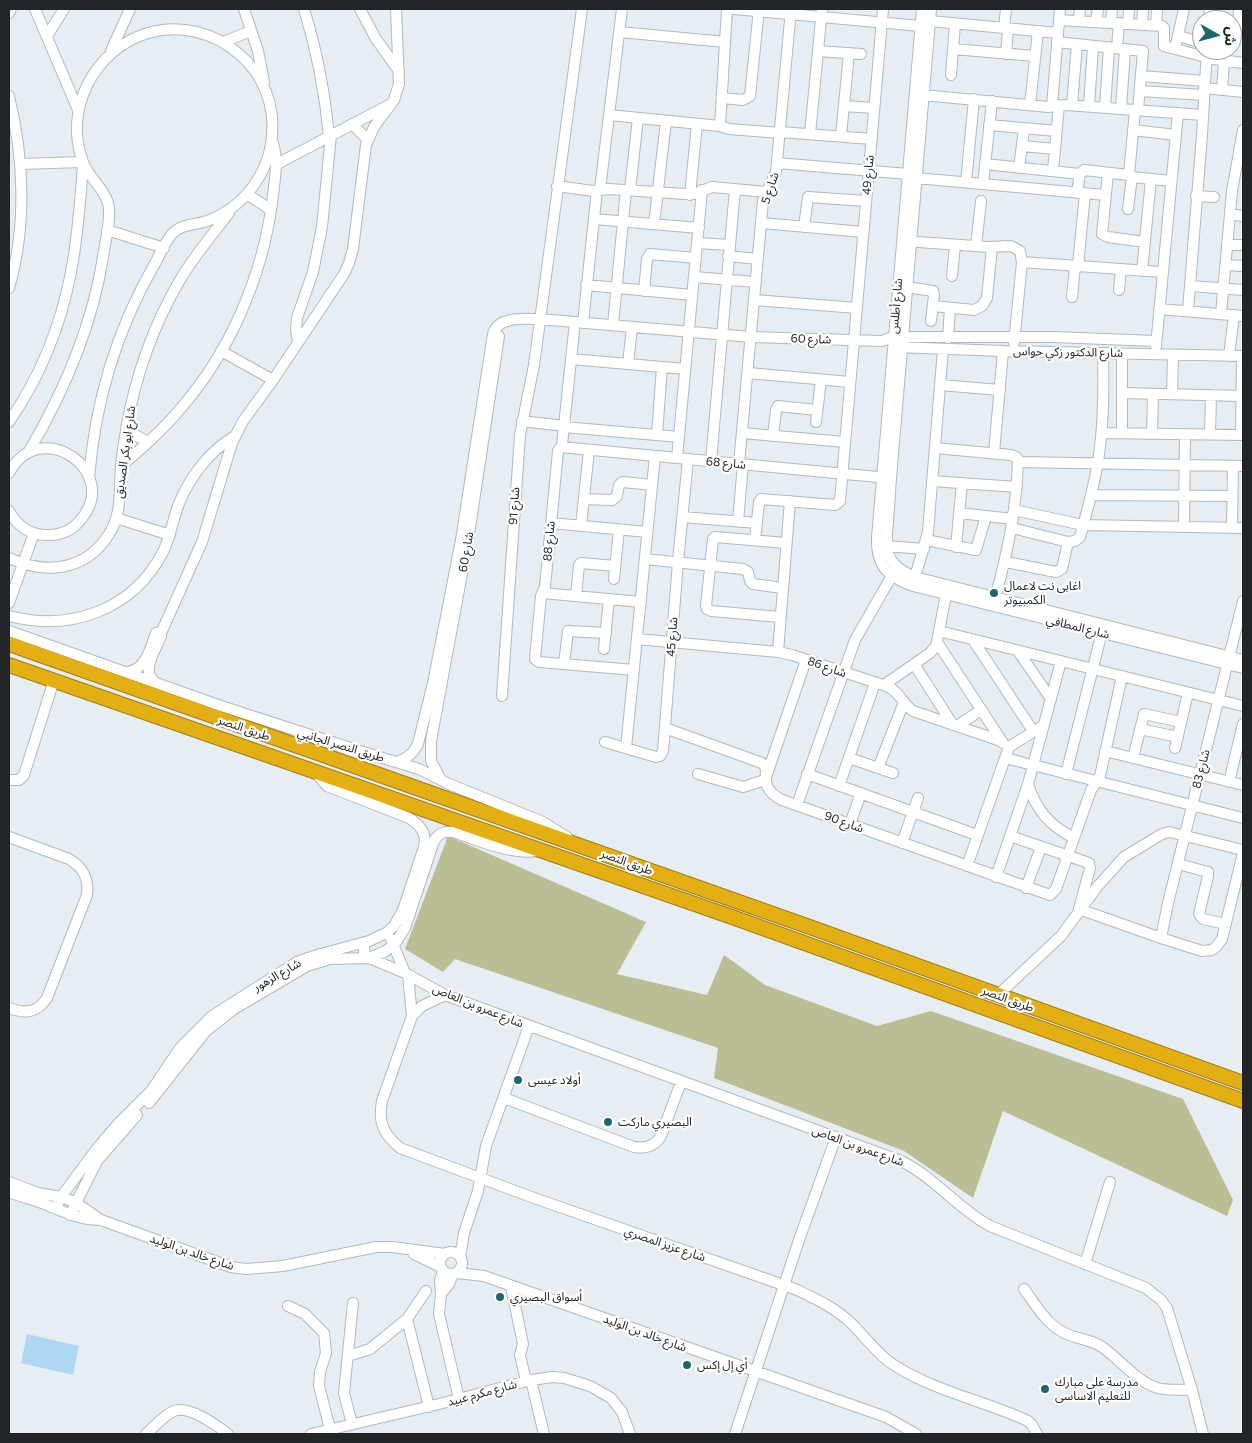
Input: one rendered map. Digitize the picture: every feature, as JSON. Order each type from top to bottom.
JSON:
[{"type":"highway","name":"طريق النصر","points":[[9,644],[219,712],[580,846],[1243,1083]]},
{"type":"highway","name":"طريق النصر","points":[[9,665],[684,900],[1243,1101]]},
{"type":"highway","points":[[800,942],[807,935],[807,926]]},
{"type":"highway","points":[[818,949],[817,939],[825,932]]},
{"type":"highway","points":[[1181,1079],[1188,1064]]},
{"type":"street","points":[[9,13],[11,9]]},
{"type":"street","points":[[35,9],[78,110]]},
{"type":"street","points":[[47,36],[64,9]]},
{"type":"street","points":[[28,453],[58,398],[80,348],[93,304],[109,212],[108,202],[104,193],[88,174],[83,163],[77,136],[78,110],[90,78],[109,55],[130,9]]},
{"type":"street","points":[[121,466],[148,442],[182,407],[204,379],[233,330],[248,295],[260,259],[271,210],[277,164],[272,140],[272,120],[258,51],[244,9]]},
{"type":"street","points":[[298,342],[297,318],[313,272],[322,227],[330,136],[318,59],[304,9]]},
{"type":"street","points":[[360,9],[376,39],[400,72]]},
{"type":"street","points":[[156,683],[148,675],[146,665],[161,636],[206,530],[234,436],[344,274],[349,263],[353,249],[364,152],[374,127],[391,104],[398,90],[400,72],[396,9]]},
{"type":"street","name":"شارع 91","points":[[502,696],[522,421],[534,365],[582,9]]},
{"type":"street","name":"شارع 88","points":[[622,9],[586,285],[571,359],[561,447],[558,450],[545,588],[542,593],[535,659],[537,662],[634,670]]},
{"type":"street","points":[[720,126],[727,9]]},
{"type":"street","points":[[734,9],[822,13],[882,23],[955,24],[1006,28],[1038,32],[1077,44],[1143,51],[1140,91],[1133,130],[1128,209]]},
{"type":"street","name":"شارع 49","points":[[790,501],[838,504],[840,502],[883,9]]},
{"type":"street","name":"شارع أطلس","points":[[913,162],[923,94],[925,24],[922,9]]},
{"type":"street","name":"شارع أطلس","points":[[894,572],[883,566],[877,550],[886,478],[925,24],[931,9]]},
{"type":"street","points":[[1006,9],[1006,54]]},
{"type":"street","points":[[1052,171],[1056,132],[1060,9]]},
{"type":"street","points":[[1079,21],[1080,9]]},
{"type":"street","points":[[1096,22],[1098,9]]},
{"type":"street","points":[[1112,9],[1119,23]]},
{"type":"street","points":[[1105,108],[1117,48],[1119,23],[1129,9]]},
{"type":"street","points":[[1142,24],[1143,9]]},
{"type":"street","points":[[1156,25],[1157,9]]},
{"type":"street","points":[[1175,49],[1184,9]]},
{"type":"street","points":[[722,98],[743,100],[750,96],[759,10]]},
{"type":"street","name":"شارع 5","points":[[738,521],[742,433],[763,201],[775,177],[791,11]]},
{"type":"street","points":[[810,134],[822,13]]},
{"type":"street","points":[[1059,20],[1162,26],[1164,28],[1163,45],[1192,51]]},
{"type":"street","points":[[951,75],[955,24]]},
{"type":"street","points":[[109,55],[134,38],[162,30],[192,31],[211,36],[236,51],[251,65],[266,91]]},
{"type":"street","points":[[223,42],[251,31]]},
{"type":"street","points":[[620,32],[725,42]]},
{"type":"street","points":[[1030,105],[1038,32]]},
{"type":"street","points":[[1179,36],[1192,40]]},
{"type":"street","points":[[1072,105],[1077,44]]},
{"type":"street","points":[[1089,106],[1093,46]]},
{"type":"street","points":[[1117,48],[1120,109]]},
{"type":"street","points":[[953,49],[1035,56]]},
{"type":"street","points":[[818,50],[861,54]]},
{"type":"street","points":[[841,136],[849,53]]},
{"type":"street","points":[[1188,311],[1206,60]]},
{"type":"street","points":[[1222,90],[1224,61],[1243,64]]},
{"type":"street","points":[[1141,76],[1204,88],[1243,92]]},
{"type":"street","points":[[1140,91],[1204,88]]},
{"type":"street","points":[[923,94],[1030,105],[1072,105],[1203,115]]},
{"type":"street","points":[[9,96],[20,164],[21,197],[19,233],[9,288]]},
{"type":"street","points":[[966,182],[974,100]]},
{"type":"street","points":[[976,246],[992,101]]},
{"type":"street","points":[[277,164],[391,104]]},
{"type":"street","points":[[844,106],[874,108]]},
{"type":"street","points":[[1155,354],[1178,113]]},
{"type":"street","points":[[609,115],[720,126],[729,129],[872,139]]},
{"type":"street","points":[[613,325],[623,221],[638,118]]},
{"type":"street","points":[[654,224],[666,121]]},
{"type":"street","points":[[352,124],[368,140]]},
{"type":"street","points":[[690,194],[697,124]]},
{"type":"street","points":[[989,125],[1056,132]]},
{"type":"street","points":[[1020,168],[1024,128]]},
{"type":"street","points":[[1133,130],[1176,135]]},
{"type":"street","points":[[1221,314],[1230,214],[1236,165],[1243,130]]},
{"type":"street","points":[[9,511],[17,522],[34,533],[53,535],[65,532],[76,525],[84,515],[90,503],[91,490],[89,478],[96,419],[111,362],[136,300],[174,232],[182,227],[216,217],[233,207],[248,194],[264,169],[272,140]]},
{"type":"street","points":[[1022,146],[1055,149]]},
{"type":"street","points":[[20,164],[83,163]]},
{"type":"street","points":[[9,422],[38,373],[52,340],[63,306],[74,254],[83,163]]},
{"type":"street","points":[[777,163],[1105,195]]},
{"type":"street","points":[[985,164],[1080,174],[1084,170],[1171,181]]},
{"type":"street","points":[[1108,173],[1101,230],[1104,236],[1145,242]]},
{"type":"street","points":[[1072,297],[1081,193],[1080,174]]},
{"type":"street","points":[[1142,271],[1151,179]]},
{"type":"street","points":[[557,186],[690,194],[712,187],[766,192]]},
{"type":"street","points":[[711,461],[735,189]]},
{"type":"street","points":[[677,458],[702,190]]},
{"type":"street","points":[[248,194],[271,210]]},
{"type":"street","points":[[804,227],[808,196],[866,201]]},
{"type":"street","points":[[1196,196],[1214,197]]},
{"type":"street","name":"شارع ابو بكر الصديق","points":[[9,558],[23,564],[42,568],[51,568],[77,562],[92,553],[104,541],[114,526],[126,430],[138,380],[160,319],[179,281],[233,207]]},
{"type":"street","points":[[1230,214],[1243,216]]},
{"type":"street","points":[[594,219],[699,228]]},
{"type":"street","points":[[762,223],[863,232]]},
{"type":"street","points":[[192,225],[210,236]]},
{"type":"street","points":[[107,230],[164,248]]},
{"type":"street","points":[[906,241],[992,247],[1011,246],[1016,248],[1022,256],[1014,337],[1008,351],[1000,390],[994,453]]},
{"type":"street","name":"شارع أطلس","points":[[898,342],[907,287],[906,241]]},
{"type":"street","points":[[698,242],[758,259]]},
{"type":"street","points":[[952,276],[955,245]]},
{"type":"street","points":[[1227,245],[1243,245]]},
{"type":"street","points":[[933,306],[974,310],[985,303],[992,247]]},
{"type":"street","points":[[644,290],[647,259],[650,254],[696,258]]},
{"type":"street","points":[[1022,262],[1162,272]]},
{"type":"street","points":[[1226,265],[1243,266]]},
{"type":"street","points":[[1119,290],[1121,269]]},
{"type":"street","points":[[694,277],[756,282]]},
{"type":"street","points":[[586,285],[692,295]]},
{"type":"street","points":[[1191,286],[1243,290]]},
{"type":"street","points":[[907,287],[933,290],[931,321]]},
{"type":"street","points":[[754,300],[856,308]]},
{"type":"street","points":[[948,338],[950,308]]},
{"type":"street","points":[[1159,309],[1239,316],[1229,356]]},
{"type":"street","name":"شارع 60","points":[[440,778],[431,761],[430,751],[437,683],[468,516],[493,334],[494,329],[501,322],[539,319],[751,337],[898,342]]},
{"type":"street","points":[[628,364],[632,327]]},
{"type":"street","name":"شارع الدكتور زكي حواس","points":[[898,342],[948,338],[1014,337],[1156,341]]},
{"type":"street","name":"شارع الدكتور زكي حواس","points":[[898,342],[943,349],[1243,356]]},
{"type":"street","points":[[894,572],[903,572],[914,582],[925,545],[943,349]]},
{"type":"street","points":[[221,351],[273,380]]},
{"type":"street","points":[[1013,519],[1068,542],[1078,539],[1092,495],[1098,463],[1104,403],[1103,353]]},
{"type":"street","points":[[1122,354],[1122,433]]},
{"type":"street","points":[[1172,394],[1173,355]]},
{"type":"street","points":[[1102,433],[1242,435],[1243,356]]},
{"type":"street","points":[[571,359],[685,369]]},
{"type":"street","points":[[657,435],[662,367]]},
{"type":"street","points":[[748,373],[850,382]]},
{"type":"street","points":[[816,422],[821,380]]},
{"type":"street","points":[[940,385],[1000,390]]},
{"type":"street","points":[[1122,393],[1242,396]]},
{"type":"street","points":[[1152,433],[1153,394]]},
{"type":"street","points":[[1210,434],[1211,396]]},
{"type":"street","points":[[773,436],[777,407],[817,410]]},
{"type":"street","points":[[522,421],[679,437]]},
{"type":"street","points":[[126,430],[148,442]]},
{"type":"street","points":[[742,433],[845,442]]},
{"type":"street","points":[[1184,526],[1185,434]]},
{"type":"street","points":[[9,616],[34,621],[82,618],[107,608],[130,593],[145,578],[158,560],[170,535],[178,506],[190,484],[216,449],[234,436]]},
{"type":"street","name":"شارع 68","points":[[561,447],[886,478]]},
{"type":"street","points":[[9,473],[17,461],[28,453],[48,448],[61,450],[78,461],[89,478]]},
{"type":"street","points":[[935,448],[1014,455],[1016,457],[1018,462],[1017,487],[1013,519],[1006,562],[995,598]]},
{"type":"street","points":[[581,526],[589,450]]},
{"type":"street","points":[[626,748],[655,456]]},
{"type":"street","name":"شارع 45","points":[[605,742],[659,757],[663,752],[688,459]]},
{"type":"street","points":[[1018,462],[1238,466],[1232,496],[1232,527]]},
{"type":"street","name":"شارع أطلس","points":[[886,478],[886,546]]},
{"type":"street","points":[[932,481],[1017,487]]},
{"type":"street","points":[[584,499],[612,500],[617,496],[619,485],[624,482],[652,485]]},
{"type":"street","points":[[956,547],[962,483]]},
{"type":"street","points":[[1092,495],[1232,496]]},
{"type":"street","points":[[755,540],[760,500],[790,501],[778,652]]},
{"type":"street","points":[[959,513],[1083,525],[1243,528]]},
{"type":"street","points":[[796,805],[857,636],[894,572],[886,546],[925,545],[977,550],[986,516]]},
{"type":"street","points":[[682,517],[757,523]]},
{"type":"street","points":[[116,518],[170,535]]},
{"type":"street","points":[[551,523],[648,532]]},
{"type":"street","points":[[614,579],[619,530]]},
{"type":"street","points":[[9,603],[34,533]]},
{"type":"street","points":[[780,617],[709,610],[706,606],[715,536],[786,543]]},
{"type":"street","points":[[1006,562],[1053,572],[1059,571],[1062,569],[1068,542]]},
{"type":"street","points":[[645,559],[745,569],[753,584],[783,588]]},
{"type":"street","points":[[576,596],[579,565],[581,563],[615,566]]},
{"type":"street","name":"شارع المطافي","points":[[914,582],[946,594],[1103,629],[1228,660],[1243,660]]},
{"type":"street","name":"شارع المطافي","points":[[914,582],[995,598],[1103,629]]},
{"type":"street","points":[[542,593],[640,602]]},
{"type":"street","points":[[839,786],[880,684],[930,653],[937,642],[946,594]]},
{"type":"street","points":[[604,649],[609,599]]},
{"type":"street","name":"شارع 83","points":[[1161,938],[1243,601]]},
{"type":"street","points":[[1066,774],[1103,629]]},
{"type":"street","name":"طريق النصر الجانبي","points":[[9,631],[156,683],[219,712],[419,769],[449,784],[543,822],[580,846]]},
{"type":"street","points":[[564,664],[568,631],[606,633]]},
{"type":"street","points":[[939,631],[1243,706]]},
{"type":"street","name":"شارع 86","points":[[637,639],[778,652],[880,684],[898,693],[913,711],[1001,741]]},
{"type":"street","points":[[973,640],[1034,732]]},
{"type":"street","points":[[937,642],[1001,741],[1006,754],[1033,765],[1066,774],[1243,818]]},
{"type":"street","points":[[1018,651],[1051,699]]},
{"type":"street","points":[[698,774],[743,787],[765,780],[806,660]]},
{"type":"street","name":"شارع المطافي","points":[[1228,660],[1243,668]]},
{"type":"street","points":[[996,877],[1028,784],[1061,661]]},
{"type":"street","points":[[914,664],[955,726],[981,710]]},
{"type":"street","points":[[126,672],[146,665]]},
{"type":"street","points":[[1068,856],[1091,790],[1100,776],[1122,676]]},
{"type":"street","points":[[9,780],[16,782],[24,775],[54,680]]},
{"type":"street","name":"شارع 60","points":[[397,762],[413,752],[418,744],[437,683]]},
{"type":"street","points":[[1175,748],[1188,693]]},
{"type":"street","points":[[878,768],[904,702]]},
{"type":"street","points":[[1133,758],[1145,714],[1181,722]]},
{"type":"street","points":[[1229,782],[1243,724]]},
{"type":"street","points":[[966,866],[1009,746],[1044,725]]},
{"type":"street","name":"شارع 90","points":[[665,728],[762,763],[766,768],[765,780],[771,793],[776,797],[1047,895],[1055,892],[1068,856]]},
{"type":"street","points":[[1140,729],[1178,737]]},
{"type":"street","points":[[1105,751],[1243,785]]},
{"type":"street","points":[[849,758],[893,773]]},
{"type":"street","name":"شارع الزهور","points":[[56,1208],[61,1197],[104,1140],[151,1091],[180,1048],[212,1016],[297,962],[364,943],[386,933],[398,922],[424,848],[425,836],[423,831],[420,826],[409,818],[327,786],[315,772]]},
{"type":"street","points":[[807,774],[978,835]]},
{"type":"street","points":[[1028,784],[1035,804],[1046,819],[1074,838]]},
{"type":"street","points":[[850,824],[861,794]]},
{"type":"street","points":[[902,843],[918,798]]},
{"type":"street","points":[[394,945],[405,928],[434,841],[439,834],[453,832],[510,850],[540,851]]},
{"type":"street","points":[[998,995],[1068,928],[1079,910],[1097,886],[1124,857],[1162,834],[1169,832],[1243,851],[1222,939],[1216,947],[1207,951],[1161,938],[1079,910]]},
{"type":"street","points":[[1010,836],[1087,862],[1090,866],[1079,910]]},
{"type":"street","points":[[9,837],[77,863],[87,878],[87,896],[47,998],[38,1009],[24,1012],[9,1008]]},
{"type":"street","points":[[1026,888],[1041,847]]},
{"type":"street","points":[[1178,864],[1208,872],[1199,914],[1203,919],[1226,924]]},
{"type":"street","points":[[386,933],[394,945],[407,974]]},
{"type":"street","points":[[364,943],[364,953],[369,958]]},
{"type":"street","name":"شارع الزهور","points":[[70,1215],[94,1166],[110,1144],[159,1092],[181,1060],[206,1030],[221,1018],[306,966],[330,960],[369,958],[384,952],[394,945]]},
{"type":"street","name":"شارع عمرو بن العاص","points":[[369,958],[407,974],[446,995],[680,1082],[901,1161],[915,1168],[970,1214],[990,1226],[1146,1288],[1162,1300],[1170,1318],[1203,1434]]},
{"type":"street","name":"شارع عزيز المصري","points":[[407,974],[412,1016],[382,1101],[380,1114],[381,1124],[389,1137],[400,1148],[480,1179],[784,1285],[815,1298],[835,1309],[882,1356],[901,1370],[1028,1421],[1037,1434]]},
{"type":"street","points":[[412,1016],[422,1006],[446,995]]},
{"type":"street","points":[[459,1399],[439,1314],[440,1281],[448,1271],[461,1267],[464,1233],[476,1201],[486,1146],[529,1026]]},
{"type":"street","points":[[504,1098],[634,1147],[647,1148],[658,1141],[661,1136],[680,1082]]},
{"type":"street","points":[[735,1434],[784,1285],[836,1138]]},
{"type":"street","name":"شارع خالد بن الوليد","points":[[9,1182],[38,1193],[61,1197],[75,1202],[101,1220],[231,1267],[246,1269],[283,1266],[376,1247],[392,1247],[403,1250],[448,1271],[484,1276],[886,1418],[916,1434]]},
{"type":"street","points":[[1085,1264],[1110,1182]]},
{"type":"street","name":"شارع خالد بن الوليد","points":[[9,1192],[56,1208],[70,1215],[84,1219],[101,1220]]},
{"type":"street","points":[[448,1271],[441,1262],[464,1233]]},
{"type":"street","name":"شارع خالد بن الوليد","points":[[403,1250],[447,1254]]},
{"type":"street","points":[[447,1254],[454,1253],[461,1258]]},
{"type":"street","name":"شارع خالد بن الوليد","points":[[461,1258],[484,1276]]},
{"type":"street","points":[[511,1286],[523,1344],[520,1355],[544,1434]]},
{"type":"street","points":[[1024,1289],[1051,1325],[1060,1332],[1100,1345],[1138,1378],[1159,1389],[1192,1390]]},
{"type":"street","points":[[348,1356],[370,1349],[407,1319],[426,1291]]},
{"type":"street","points":[[352,1424],[344,1393],[354,1302]]},
{"type":"street","points":[[288,1306],[305,1314],[324,1333],[326,1353],[318,1386],[330,1429]]},
{"type":"street","points":[[407,1319],[429,1407]]},
{"type":"street","name":"شارع مكرم عبيد","points":[[311,1434],[429,1407],[528,1381],[553,1377],[564,1378],[590,1386],[611,1398],[622,1412],[630,1434]]},
{"type":"street","points":[[146,1434],[175,1410],[188,1410],[228,1434]]},
{"type":"green space","points":[[448,836],[646,922],[617,974],[707,995],[724,955],[765,985],[877,1026],[931,1011],[1183,1099],[1233,1200],[1227,1216],[1003,1111],[973,1198],[904,1151],[714,1078],[718,1048],[455,959],[443,972],[405,949]]},
{"type":"water","points":[[27,1334],[79,1346],[73,1375],[21,1363]]},
{"type":"place","name":"اغابى نت لاعمال الكمبيوتر","points":[[994,593]]},
{"type":"place","name":"أولاد عيسى","points":[[518,1080]]},
{"type":"place","name":"البصيري ماركت","points":[[608,1122]]},
{"type":"place","name":"أسواق البصيري","points":[[500,1297]]},
{"type":"place","name":"أي إل إكس","points":[[687,1365]]},
{"type":"place","name":"مدرسة على مبارك للتعليم الاساسى","points":[[1045,1389]]}]
